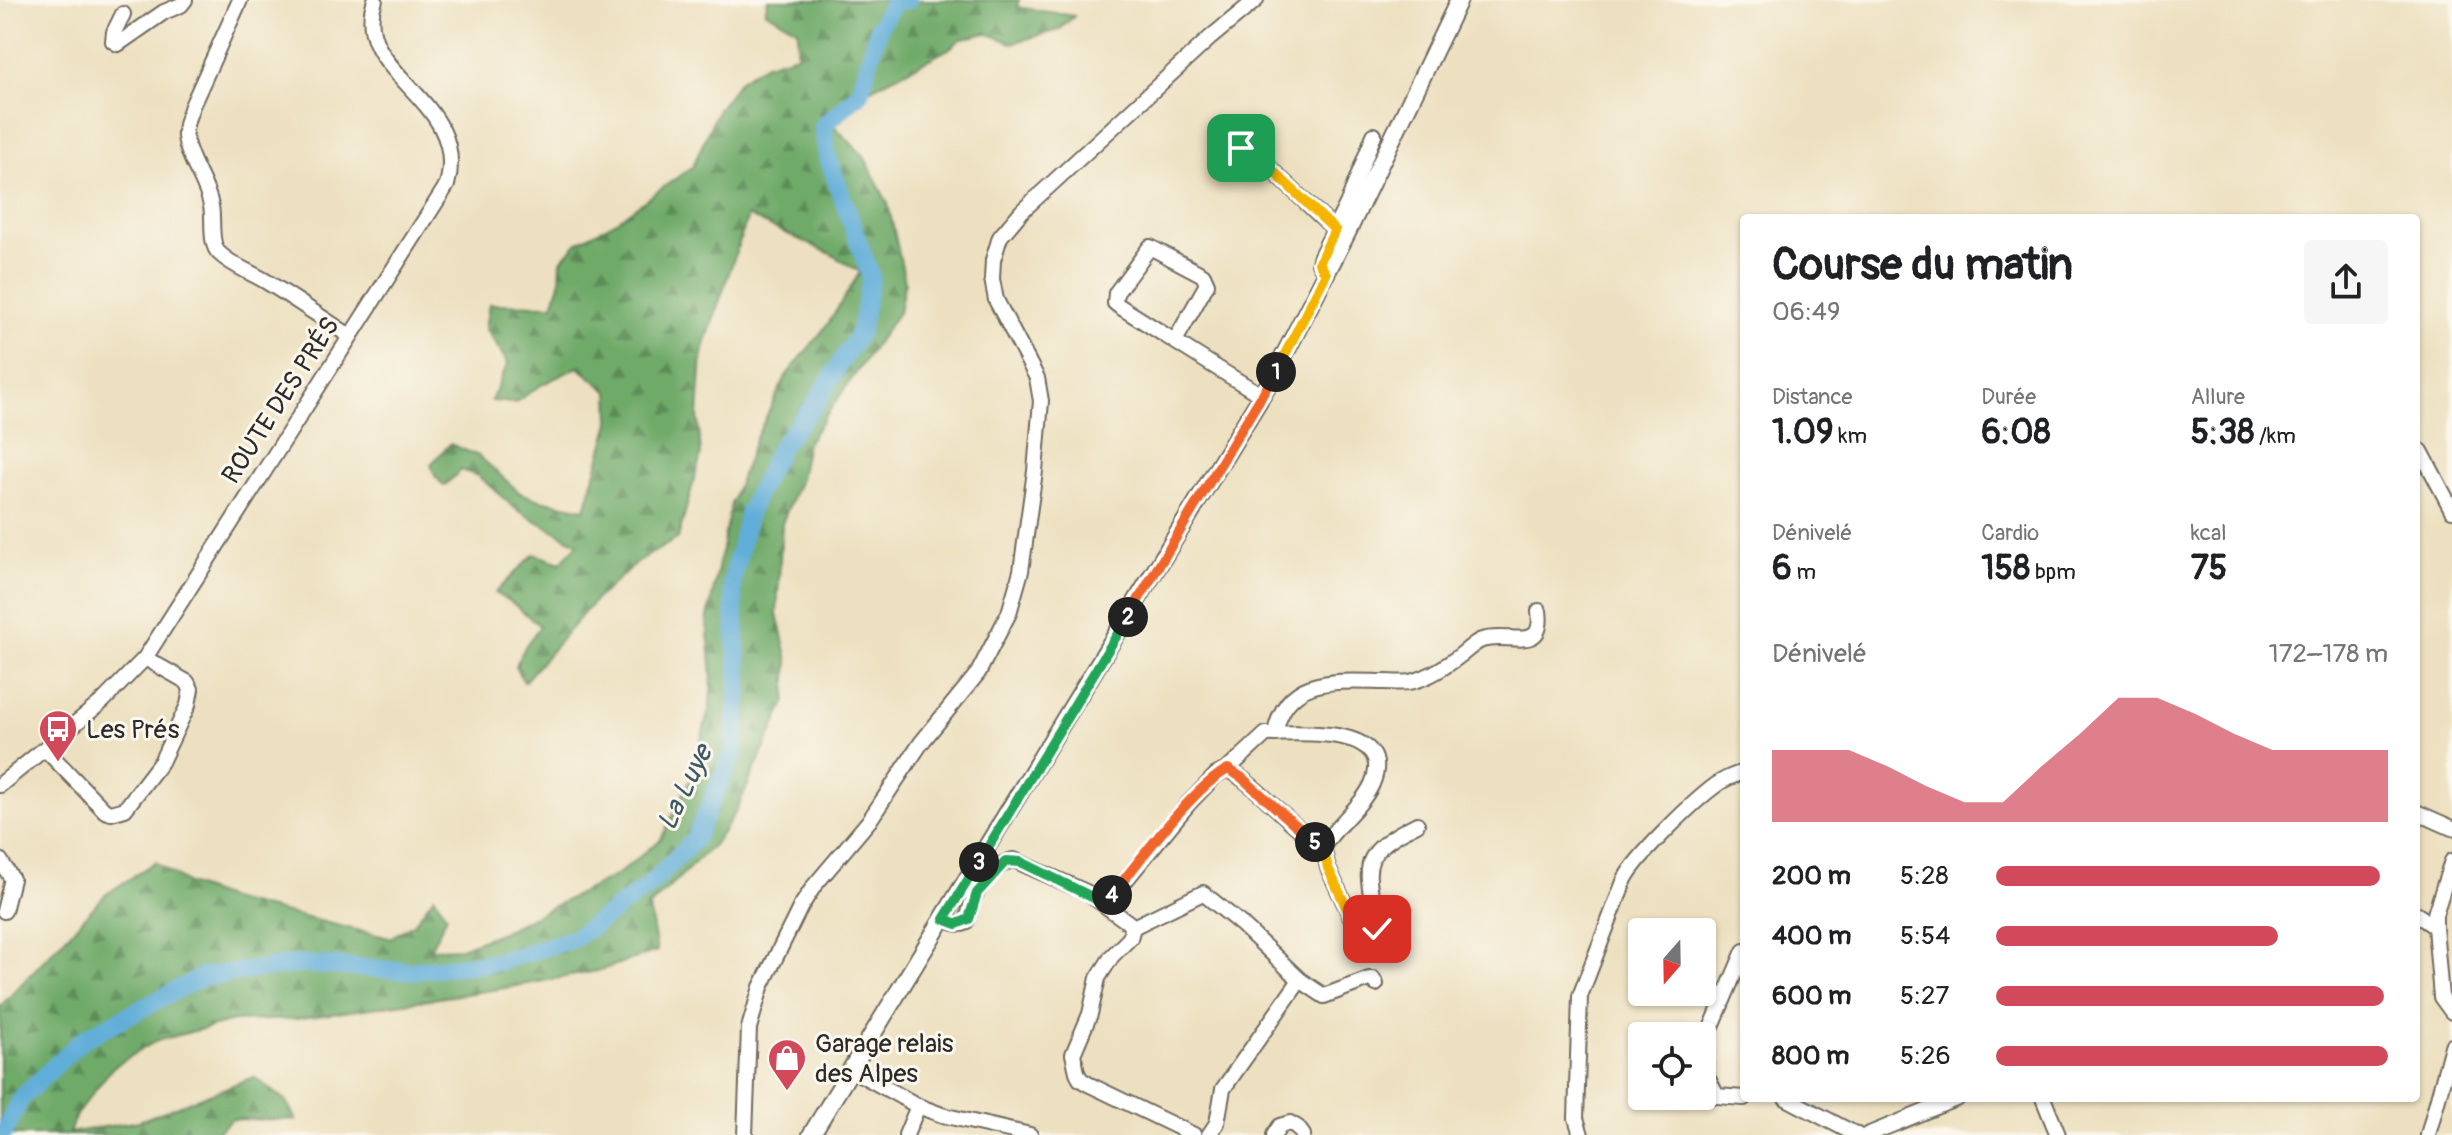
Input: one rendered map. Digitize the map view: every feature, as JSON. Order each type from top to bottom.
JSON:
[{"type":"main road","points":[[811,1135],[1209,483],[1326,274],[1459,0]]},
{"type":"street","points":[[123,14],[112,36],[118,44],[185,0]]},
{"type":"street","points":[[240,0],[186,124],[185,136],[210,201],[214,222],[213,244],[216,251],[228,260],[350,336]]},
{"type":"street","name":"ROUTE DES PRÉS","points":[[0,785],[103,701],[145,658],[440,198],[451,170],[451,153],[441,125],[377,46],[371,33],[375,0]]},
{"type":"street","points":[[745,1135],[749,1028],[761,987],[814,886],[869,821],[921,743],[978,673],[1009,613],[1021,571],[1037,459],[1041,401],[1037,378],[996,300],[992,279],[993,260],[1000,237],[1022,211],[1210,38],[1256,0]]},
{"type":"street","points":[[1326,274],[1319,263],[1374,135]]},
{"type":"street","points":[[1241,148],[1254,153],[1335,230]]},
{"type":"street","points":[[1175,341],[1207,284],[1206,279],[1150,247],[1114,298],[1119,306],[1258,393]]},
{"type":"street","points":[[2421,451],[2452,510]]},
{"type":"street","points":[[1275,734],[1277,719],[1297,692],[1314,685],[1347,681],[1417,681],[1443,669],[1485,639],[1530,638],[1541,625],[1539,611]]},
{"type":"street","points":[[45,749],[105,811],[111,813],[125,809],[161,762],[191,696],[187,682],[145,658]]},
{"type":"street","points":[[1106,904],[1189,803],[1216,775],[1228,769],[1266,734],[1344,735],[1359,741],[1370,751],[1375,762],[1372,784],[1323,847]]},
{"type":"street","points":[[1228,769],[1241,777],[1308,838],[1323,847],[1328,868],[1356,928],[1364,934],[1373,934],[1377,929],[1367,882],[1368,866],[1376,849],[1417,824]]},
{"type":"street","points":[[1581,1135],[1576,1123],[1580,996],[1625,879],[1636,862],[1707,791],[1722,780],[1740,773]]},
{"type":"street","points":[[2420,814],[2452,828]]},
{"type":"street","points":[[0,860],[12,879],[4,911]]},
{"type":"street","points":[[944,919],[957,924],[969,919],[977,893],[1006,861],[1021,862],[1106,904],[1129,923],[1130,938],[1112,956],[1098,978],[1090,1014],[1073,1054],[1073,1062],[1080,1079],[1088,1084],[1194,1135]]},
{"type":"street","points":[[2452,861],[2435,914],[2441,997],[2452,1012]]},
{"type":"street","points":[[1131,928],[1203,893],[1300,980],[1324,996],[1369,979],[1376,984]]},
{"type":"street","points":[[2420,917],[2435,927]]},
{"type":"street","points":[[1740,961],[1703,1051],[1707,1077],[1717,1096],[1740,1098]]},
{"type":"street","points":[[1209,1135],[1217,1123],[1223,1089],[1300,980]]},
{"type":"street","points":[[2428,1135],[2452,1046]]},
{"type":"street","points":[[851,1069],[918,1106],[942,1115],[984,1130],[1030,1135]]},
{"type":"street","points":[[1794,1102],[1857,1135]]},
{"type":"street","points":[[1867,1135],[1886,1132],[1950,1102]]},
{"type":"street","points":[[2045,1102],[2058,1135]]},
{"type":"street","points":[[906,1135],[918,1106]]},
{"type":"street","points":[[1274,1135],[1280,1126],[1290,1123],[1303,1135]]},
{"type":"green space","points":[[768,0],[1019,0],[1017,7],[1074,16],[1059,30],[1012,43],[986,33],[961,39],[949,49],[822,114],[864,156],[888,204],[905,281],[899,311],[807,443],[800,479],[782,523],[777,614],[788,660],[786,701],[735,813],[716,842],[649,907],[657,951],[598,971],[499,989],[297,1019],[233,1021],[156,1041],[113,1067],[76,1115],[69,1133],[139,1121],[254,1077],[286,1101],[296,1120],[232,1119],[213,1135],[0,1135],[0,1007],[105,895],[155,862],[188,884],[229,899],[390,938],[414,923],[434,896],[447,916],[430,949],[461,948],[502,932],[617,875],[661,839],[691,778],[710,706],[712,675],[707,622],[731,504],[755,440],[786,376],[828,324],[860,272],[829,253],[748,216],[702,354],[698,416],[701,455],[678,538],[639,561],[597,598],[524,682],[515,667],[540,626],[510,601],[495,593],[534,554],[560,563],[578,544],[517,510],[478,476],[461,470],[444,486],[435,476],[431,464],[450,444],[479,456],[520,493],[585,509],[610,422],[609,392],[578,367],[514,403],[491,401],[508,363],[485,328],[489,304],[553,305],[560,283],[561,261],[578,242],[615,222],[693,166],[718,109],[741,79],[766,64],[797,55],[798,30],[765,11]]},
{"type":"waterway","name":"La Luye","points":[[3,1135],[21,1098],[83,1039],[202,977],[299,964],[411,971],[497,962],[573,939],[649,886],[694,840],[734,751],[739,681],[732,582],[749,511],[780,447],[814,405],[860,332],[871,277],[827,155],[823,126],[860,93],[879,27],[894,2],[908,0]]},
{"type":"place","name":"Les Prés","points":[[58,763]]},
{"type":"place","name":"Garage relais des Alpes","points":[[787,1092]]},
{"type":"route","points":[[1241,148],[1254,153],[1335,230],[1319,263],[1326,274],[1237,440],[944,919],[957,924],[969,919],[972,901],[977,893],[1001,864],[1014,860],[1106,904],[1189,803],[1216,775],[1228,769],[1241,777],[1308,838],[1323,847],[1328,868],[1356,928],[1364,934],[1373,934],[1377,929]]}]
